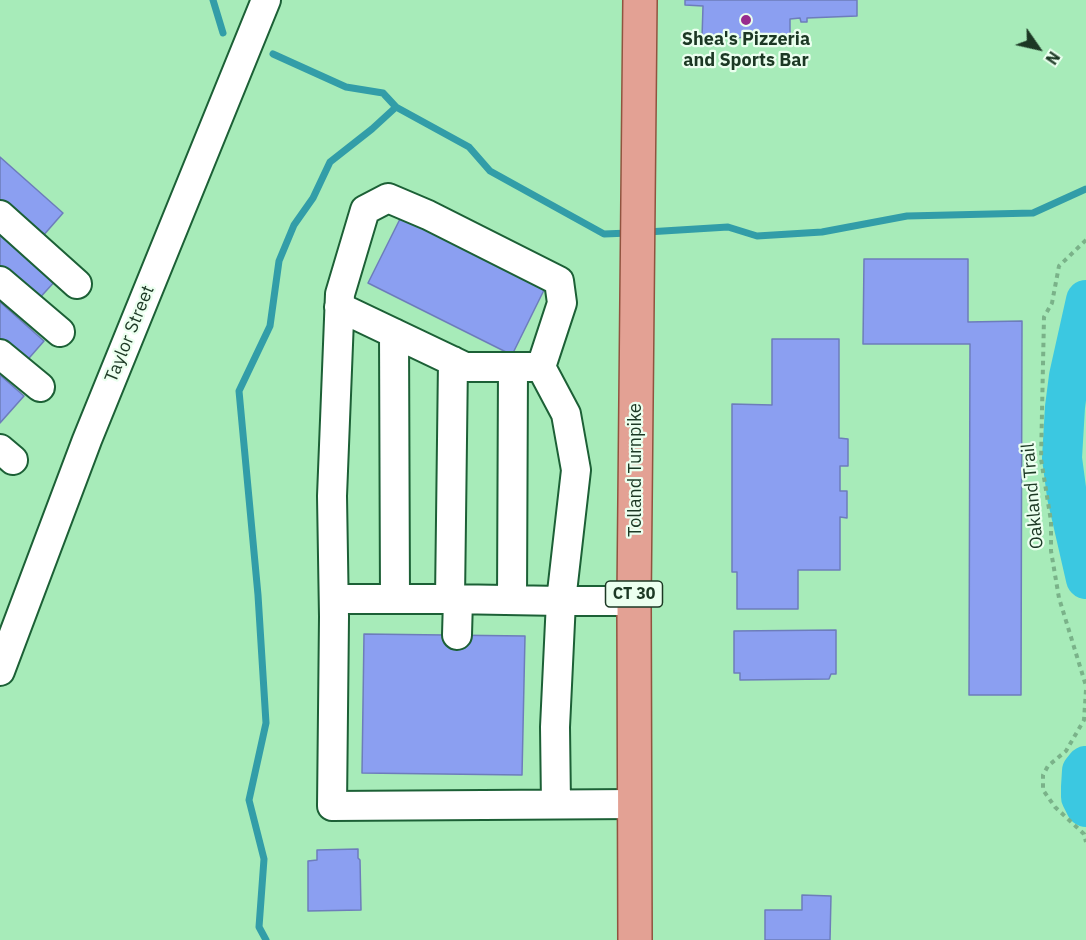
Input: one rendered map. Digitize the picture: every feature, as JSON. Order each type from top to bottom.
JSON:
[{"type":"main road","name":"Tolland Turnpike","points":[[635,940],[634,601],[640,0]]},
{"type":"street","name":"Taylor Street","points":[[0,671],[87,440],[266,0]]},
{"type":"street","points":[[556,804],[555,727],[561,601],[576,470],[566,414],[541,367],[562,303],[560,281],[428,215],[388,198],[365,210],[340,294],[332,496],[334,599],[332,806],[635,804]]},
{"type":"street","points":[[0,215],[77,284]]},
{"type":"street","points":[[0,281],[60,332]]},
{"type":"street","points":[[339,307],[465,367],[541,367]]},
{"type":"street","points":[[394,333],[395,599]]},
{"type":"street","points":[[0,354],[40,387]]},
{"type":"street","points":[[453,361],[454,599],[457,635]]},
{"type":"street","points":[[512,600],[513,367]]},
{"type":"street","points":[[334,599],[634,601]]},
{"type":"path","name":"Oakland Trail","points":[[1086,240],[1059,266],[1052,303],[1044,317],[1041,459],[1051,521],[1051,551],[1059,598],[1086,688],[1084,720],[1066,751],[1048,766],[1043,775],[1043,790],[1055,807],[1084,834],[1086,842]]},
{"type":"building","name":"Shea's Pizzeria and Sports Bar","points":[[685,0],[857,0],[857,16],[807,18],[807,22],[801,22],[800,18],[790,19],[790,37],[702,38],[703,6],[685,5]]},
{"type":"building","points":[[0,157],[63,213],[42,237],[0,200]]},
{"type":"building","points":[[401,217],[546,286],[512,355],[368,283]]},
{"type":"building","points":[[0,230],[57,279],[35,303],[0,272]]},
{"type":"building","points":[[864,259],[968,259],[968,322],[1022,321],[1021,695],[969,695],[970,344],[863,344]]},
{"type":"building","points":[[0,302],[44,341],[23,365],[0,345]]},
{"type":"building","points":[[772,339],[839,339],[839,438],[848,439],[848,466],[840,466],[840,491],[847,491],[847,518],[840,517],[840,570],[798,570],[798,609],[737,609],[737,572],[732,572],[732,404],[772,405]]},
{"type":"building","points":[[0,375],[24,396],[0,423]]},
{"type":"building","points":[[836,630],[836,674],[831,674],[829,679],[740,680],[740,673],[734,673],[734,631]]},
{"type":"building","points":[[364,634],[525,636],[522,775],[362,773]]},
{"type":"building","points":[[358,849],[361,910],[308,911],[308,861],[317,860],[317,850]]},
{"type":"building","points":[[802,895],[831,896],[830,940],[765,940],[765,910],[802,910]]},
{"type":"waterway","points":[[213,0],[223,33]]},
{"type":"waterway","points":[[273,54],[346,87],[383,93],[396,107]]},
{"type":"waterway","points":[[266,940],[259,927],[264,859],[249,800],[266,723],[258,595],[239,391],[270,326],[279,261],[294,225],[313,198],[330,162],[396,107],[469,147],[490,171],[604,234],[629,233]]},
{"type":"waterway","points":[[647,232],[728,227],[757,236],[822,232],[907,216],[1033,213],[1086,189]]},
{"type":"waterway","points":[[1086,300],[1069,376],[1062,458],[1067,496],[1086,579]]},
{"type":"waterway","points":[[1086,766],[1082,771],[1081,787],[1081,797],[1086,807]]},
{"type":"place","name":"Shea's Pizzeria and Sports Bar","points":[[746,20]]}]
